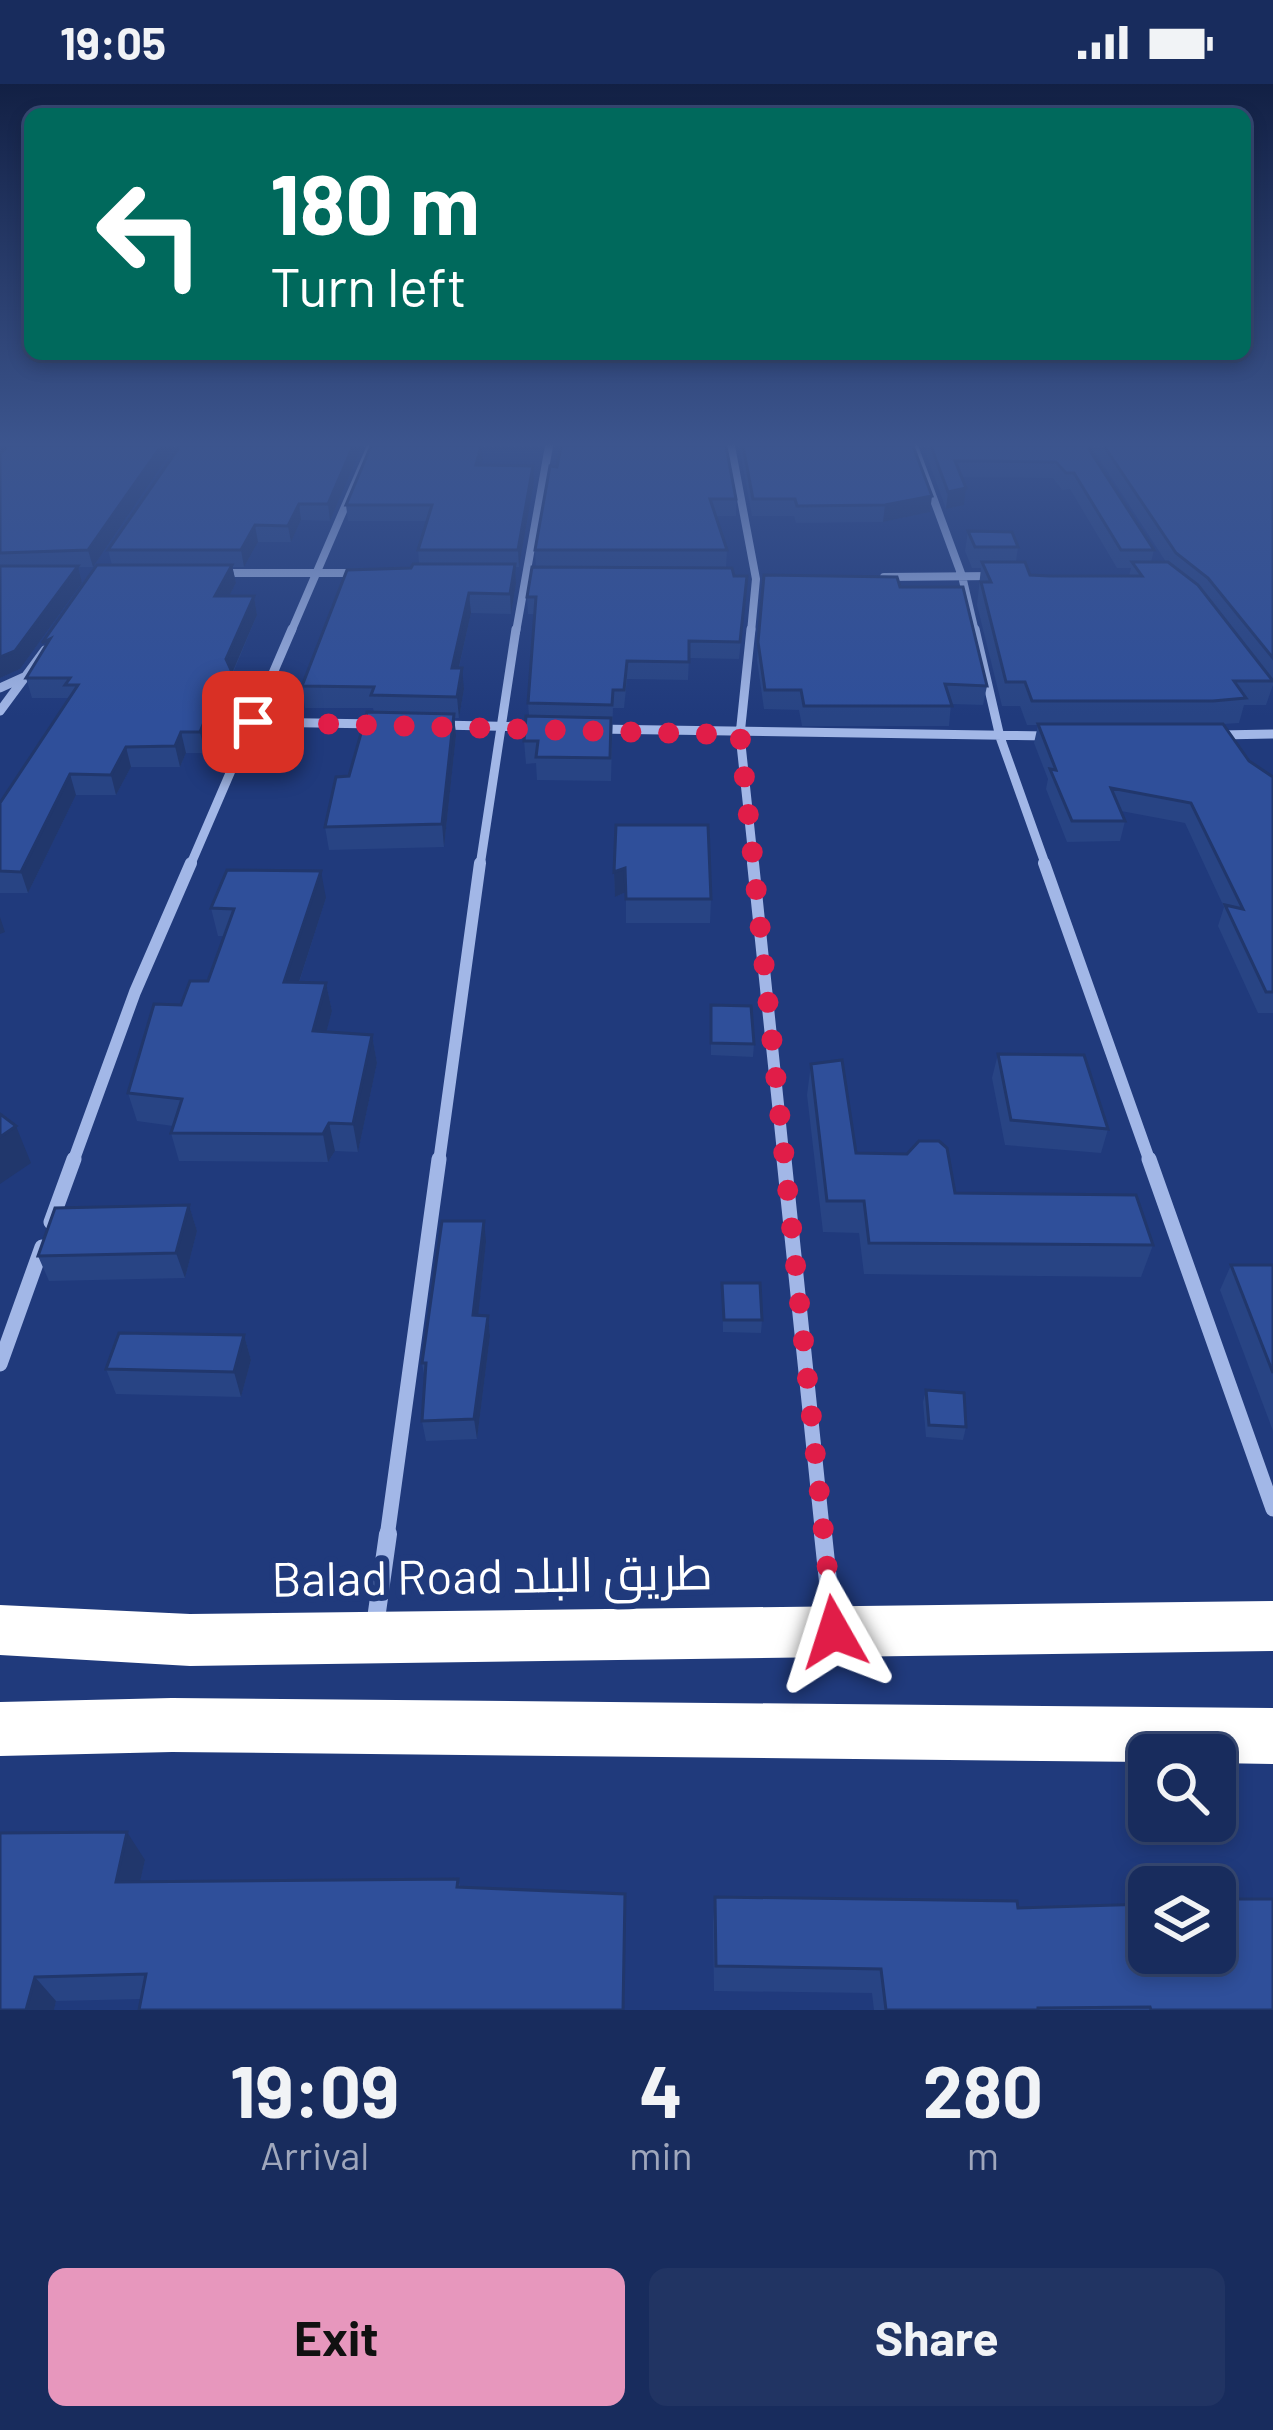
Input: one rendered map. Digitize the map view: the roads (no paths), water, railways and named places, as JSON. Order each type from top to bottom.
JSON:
[{"type":"highway","name":"Balad Road طريق البلد","points":[[0,1630],[190,1640],[1273,1626]]},
{"type":"highway","points":[[0,1729],[172,1725],[1273,1736]]},
{"type":"street","points":[[0,1364],[135,992],[330,536]]},
{"type":"street","points":[[374,1637],[499,725],[534,536]]},
{"type":"street","points":[[748,536],[756,578],[740,735],[834,1632]]},
{"type":"street","points":[[947,536],[962,576],[1000,736],[1273,1509]]},
{"type":"street","points":[[196,574],[362,573]]},
{"type":"street","points":[[504,575],[550,576]]},
{"type":"street","points":[[870,577],[1007,576]]},
{"type":"street","points":[[739,578],[779,578]]},
{"type":"street","points":[[0,711],[50,643]]},
{"type":"street","points":[[0,688],[25,676]]},
{"type":"street","points":[[253,722],[387,724]]},
{"type":"street","points":[[432,724],[543,727]]},
{"type":"street","points":[[586,729],[740,735],[1068,736]]},
{"type":"street","points":[[1205,735],[1273,734]]}]
